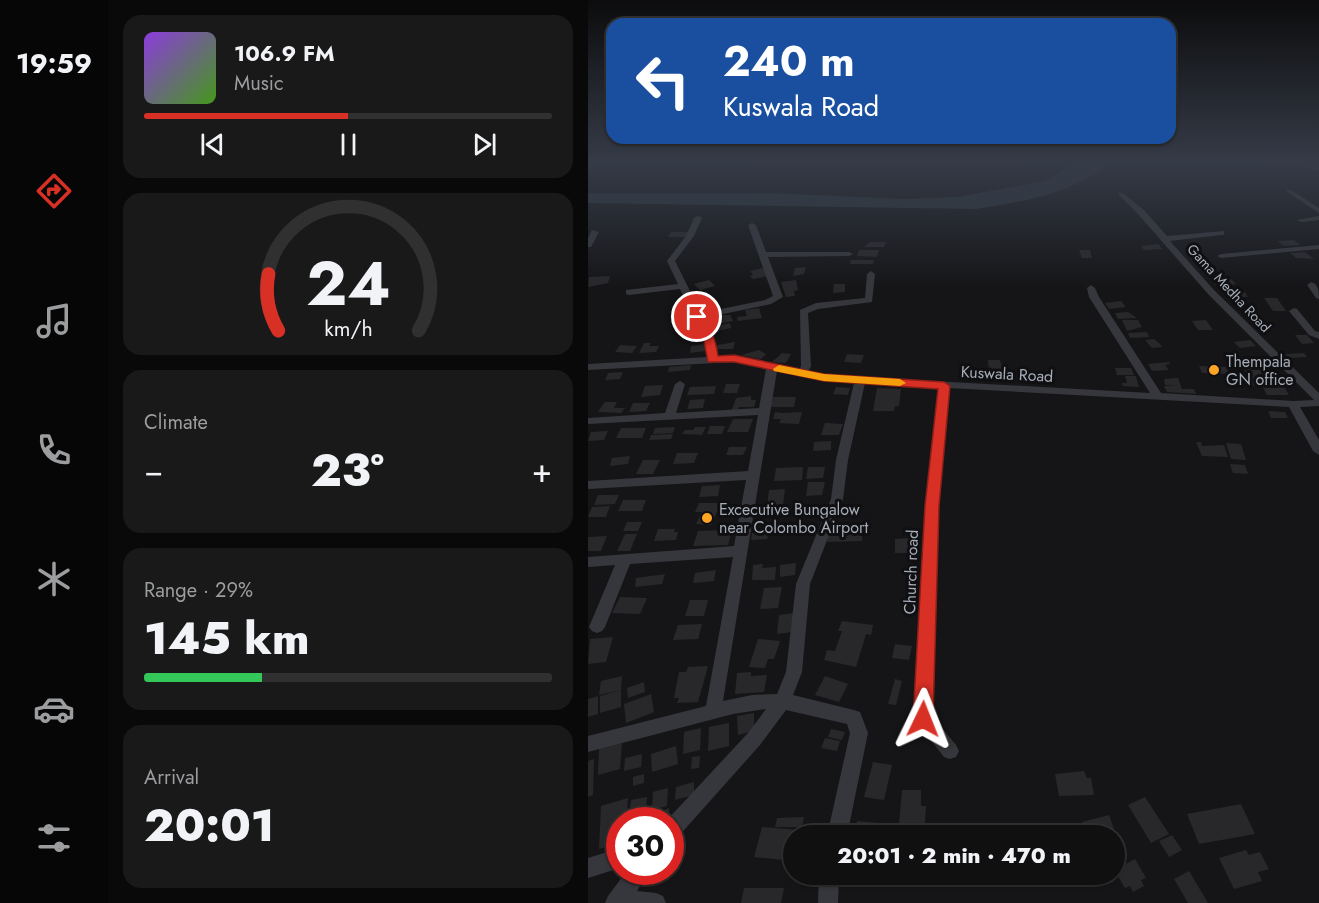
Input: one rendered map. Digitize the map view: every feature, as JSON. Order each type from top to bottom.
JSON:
[{"type":"street","name":"Gama Medha Road","points":[[1132,205],[1211,292],[1319,401]]},
{"type":"street","points":[[698,218],[690,236],[671,261],[682,286],[692,299],[697,317],[710,341],[712,359]]},
{"type":"street","points":[[1301,220],[1319,218]]},
{"type":"street","points":[[697,317],[768,302],[778,297],[752,225]]},
{"type":"street","points":[[588,244],[595,232]]},
{"type":"street","points":[[1165,239],[1221,233]]},
{"type":"street","points":[[1221,255],[1319,246]]},
{"type":"street","points":[[762,255],[849,254]]},
{"type":"street","points":[[802,374],[806,366],[803,312],[816,306],[869,300],[871,274]]},
{"type":"street","points":[[1311,285],[1319,296]]},
{"type":"street","points":[[629,292],[682,286]]},
{"type":"street","points":[[1091,288],[1094,297],[1158,397]]},
{"type":"street","points":[[1294,311],[1312,333],[1319,335]]},
{"type":"street","name":"Kuswala Road","points":[[588,367],[734,359],[802,374],[860,380],[1293,404],[1319,401]]},
{"type":"street","points":[[713,712],[772,367]]},
{"type":"street","points":[[684,816],[754,739],[782,701],[794,672],[803,584],[837,499],[842,459],[860,380]]},
{"type":"street","points":[[669,417],[680,384]]},
{"type":"street","name":"Church road","points":[[944,386],[932,506],[923,719],[950,751]]},
{"type":"street","points":[[1293,404],[1319,452]]},
{"type":"street","points":[[588,421],[764,411]]},
{"type":"street","points":[[588,485],[754,475]]},
{"type":"street","points":[[588,562],[740,551]]},
{"type":"street","points":[[597,627],[624,561]]},
{"type":"street","points":[[588,744],[764,699],[812,706],[854,718],[859,733],[839,825]]},
{"type":"street","points":[[588,868],[606,862]]},
{"type":"street","points":[[617,901],[629,885]]},
{"type":"street","points":[[828,903],[829,885]]},
{"type":"street","points":[[617,901],[656,903]]},
{"type":"shaded area","points":[[726,205],[1000,205],[976,209]]},
{"type":"building","points":[[671,232],[689,232],[686,237],[668,237]]},
{"type":"building","points":[[1294,240],[1301,245],[1284,246],[1277,241]]},
{"type":"building","points":[[870,242],[886,242],[884,247],[864,247]]},
{"type":"building","points":[[1158,244],[1162,249],[1144,250],[1141,246]]},
{"type":"building","points":[[859,250],[879,250],[877,257],[857,256]]},
{"type":"building","points":[[1079,250],[1090,250],[1092,258],[1082,258]]},
{"type":"building","points":[[1305,252],[1314,259],[1296,258],[1290,253]]},
{"type":"building","points":[[851,260],[874,260],[873,264],[850,264]]},
{"type":"building","points":[[806,267],[804,274],[793,276],[795,268]]},
{"type":"building","points":[[763,268],[769,276],[753,279],[750,276],[753,275],[750,271]]},
{"type":"building","points":[[610,276],[608,283],[588,287],[589,277]]},
{"type":"building","points":[[1230,278],[1236,284],[1217,286],[1211,280]]},
{"type":"building","points":[[709,280],[715,286],[700,290],[694,284]]},
{"type":"building","points":[[796,280],[798,290],[794,291],[795,296],[786,297],[781,282]]},
{"type":"building","points":[[834,284],[845,284],[845,292],[833,293]]},
{"type":"building","points":[[1226,291],[1245,292],[1248,297],[1229,296]]},
{"type":"building","points":[[1264,298],[1277,298],[1286,311],[1273,311]]},
{"type":"building","points":[[1121,301],[1126,307],[1109,309],[1105,303]]},
{"type":"building","points":[[759,308],[762,318],[738,321],[737,317],[747,316],[745,310]]},
{"type":"building","points":[[1128,312],[1137,318],[1118,319],[1115,313]]},
{"type":"building","points":[[730,315],[733,321],[714,325],[709,317]]},
{"type":"building","points":[[1122,320],[1138,320],[1142,327],[1127,331]]},
{"type":"building","points":[[1206,320],[1213,330],[1198,330],[1192,321]]},
{"type":"building","points":[[730,323],[731,328],[713,332],[712,327]]},
{"type":"building","points":[[1147,332],[1149,337],[1130,338],[1128,333]]},
{"type":"building","points":[[1295,335],[1307,335],[1314,343],[1302,344]]},
{"type":"building","points":[[1154,339],[1162,347],[1152,348],[1145,340]]},
{"type":"building","points":[[1250,340],[1256,346],[1240,348],[1234,342]]},
{"type":"building","points":[[735,342],[733,349],[716,349],[718,345]]},
{"type":"building","points":[[644,343],[651,343],[649,346],[659,346],[656,352],[639,353]]},
{"type":"building","points":[[705,344],[705,351],[690,353],[691,346]]},
{"type":"building","points":[[620,345],[637,346],[632,353],[615,352]]},
{"type":"building","points":[[759,350],[766,354],[761,359],[741,355]]},
{"type":"building","points":[[782,353],[791,354],[786,363],[772,362]]},
{"type":"building","points":[[1304,353],[1307,357],[1289,358],[1285,354]]},
{"type":"building","points":[[847,354],[864,355],[861,363],[844,362]]},
{"type":"building","points":[[988,360],[1000,360],[1001,364],[1006,364],[1008,370],[989,372]]},
{"type":"building","points":[[1169,362],[1170,364],[1165,365],[1169,370],[1152,371],[1148,364]]},
{"type":"building","points":[[691,365],[690,370],[668,372],[669,367]]},
{"type":"building","name":"Thempala GN office","points":[[1199,366],[1226,367],[1229,374],[1202,373]]},
{"type":"building","points":[[1243,366],[1256,367],[1261,370],[1268,385],[1252,386],[1247,376],[1250,375],[1247,375]]},
{"type":"building","points":[[1115,368],[1131,368],[1134,375],[1117,375]]},
{"type":"building","points":[[623,372],[620,379],[605,380],[608,373]]},
{"type":"building","points":[[1125,376],[1136,376],[1139,387],[1123,386],[1122,383],[1127,383]]},
{"type":"building","points":[[1178,378],[1182,389],[1194,389],[1196,394],[1167,392],[1164,386],[1177,385],[1165,385],[1164,379]]},
{"type":"building","points":[[726,384],[740,384],[737,393],[723,393]]},
{"type":"building","points":[[663,385],[660,395],[641,397],[645,386]]},
{"type":"building","points":[[716,386],[714,394],[687,395],[690,387]]},
{"type":"building","points":[[836,387],[850,388],[848,395],[833,394]]},
{"type":"building","points":[[1263,387],[1284,387],[1289,395],[1267,395]]},
{"type":"building","points":[[877,388],[901,389],[899,406],[895,406],[894,411],[873,411]]},
{"type":"building","points":[[751,396],[751,400],[756,400],[754,407],[739,407],[737,411],[731,412],[736,398]]},
{"type":"building","points":[[773,397],[796,397],[794,407],[770,407]]},
{"type":"building","points":[[705,399],[703,408],[687,409],[690,400]]},
{"type":"building","points":[[605,402],[617,402],[614,408],[625,408],[621,413],[598,412]]},
{"type":"building","points":[[633,403],[650,403],[646,411],[629,412]]},
{"type":"building","points":[[1268,411],[1285,412],[1288,418],[1271,418]]},
{"type":"building","points":[[775,412],[802,412],[799,424],[779,423],[781,419],[773,419]]},
{"type":"building","points":[[733,419],[753,419],[748,432],[727,432]]},
{"type":"building","points":[[825,423],[843,424],[839,435],[821,435]]},
{"type":"building","points":[[710,426],[725,426],[722,434],[707,434]]},
{"type":"building","points":[[675,427],[673,433],[653,434],[655,428]]},
{"type":"building","points":[[695,427],[706,427],[702,435],[682,434],[685,430],[693,430]]},
{"type":"building","points":[[621,428],[646,428],[642,438],[616,438]]},
{"type":"building","points":[[608,431],[604,440],[588,441],[591,432]]},
{"type":"building","points":[[673,434],[671,439],[649,440],[651,435]]},
{"type":"building","points":[[831,441],[831,450],[813,451],[814,442]]},
{"type":"building","points":[[1196,442],[1201,442],[1202,446],[1224,445],[1228,457],[1202,456]]},
{"type":"building","points":[[1226,443],[1241,444],[1246,460],[1231,459]]},
{"type":"building","points":[[729,447],[747,447],[743,455],[726,455]]},
{"type":"building","points":[[677,453],[698,453],[694,463],[673,464]]},
{"type":"building","points":[[630,456],[628,464],[610,466],[612,458]]},
{"type":"building","points":[[643,460],[660,460],[653,474],[636,474]]},
{"type":"building","points":[[1230,464],[1245,465],[1248,474],[1233,473]]},
{"type":"building","points":[[803,467],[802,480],[774,481],[776,468]]},
{"type":"building","points":[[808,467],[825,467],[823,478],[806,479]]},
{"type":"building","points":[[808,482],[825,482],[822,495],[806,496]]},
{"type":"building","points":[[720,485],[718,496],[699,497],[702,486]]},
{"type":"building","points":[[785,489],[783,505],[767,506],[769,490]]},
{"type":"building","points":[[598,495],[619,495],[615,504],[594,505]]},
{"type":"building","points":[[623,500],[646,500],[642,511],[618,511]]},
{"type":"building","name":"Excecutive Bungalow near Colombo Airport","points":[[699,503],[721,503],[711,525],[696,524],[702,512],[695,512]]},
{"type":"building","points":[[610,506],[606,517],[588,517],[592,507]]},
{"type":"building","points":[[627,522],[642,522],[638,531],[623,531]]},
{"type":"building","points":[[658,529],[675,529],[674,532],[678,532],[676,540],[654,541]]},
{"type":"building","points":[[862,529],[862,541],[827,542],[828,532]]},
{"type":"building","points":[[732,530],[728,545],[693,546],[698,531]]},
{"type":"building","points":[[769,532],[767,539],[751,540],[752,533]]},
{"type":"building","points":[[625,534],[637,534],[630,551],[617,551]]},
{"type":"building","points":[[607,536],[601,551],[588,551],[588,537]]},
{"type":"building","points":[[910,538],[910,553],[895,553],[895,539]]},
{"type":"building","points":[[796,563],[795,575],[780,577],[780,565]]},
{"type":"building","points":[[763,564],[762,568],[776,567],[775,580],[752,580],[753,565]]},
{"type":"building","points":[[716,570],[714,581],[693,583],[695,573]]},
{"type":"building","points":[[665,574],[662,584],[635,587],[636,578]]},
{"type":"building","points":[[782,587],[778,608],[760,609],[764,588]]},
{"type":"building","points":[[620,597],[647,598],[640,614],[612,613]]},
{"type":"building","points":[[690,600],[708,600],[704,616],[685,616]]},
{"type":"building","points":[[794,613],[793,632],[777,634],[779,615]]},
{"type":"building","points":[[842,621],[873,625],[871,635],[866,634],[856,667],[824,660],[827,650],[835,651],[842,631],[838,631]]},
{"type":"building","points":[[702,624],[698,639],[673,640],[678,625]]},
{"type":"building","points":[[613,637],[606,662],[588,664],[590,639]]},
{"type":"building","points":[[758,639],[780,641],[774,659],[768,659],[765,668],[749,667]]},
{"type":"building","points":[[895,644],[912,646],[909,660],[892,658]]},
{"type":"building","points":[[708,666],[698,702],[677,703],[679,698],[674,698],[679,672],[686,672],[688,667]]},
{"type":"building","points":[[751,672],[751,676],[767,675],[764,692],[735,694],[737,673]]},
{"type":"building","points":[[622,676],[621,690],[599,695],[601,681]]},
{"type":"building","points":[[825,676],[848,684],[839,702],[815,695]]},
{"type":"building","points":[[895,679],[902,681],[896,705],[888,704]]},
{"type":"building","points":[[644,682],[645,692],[628,698],[627,688]]},
{"type":"building","points":[[621,690],[621,707],[600,713],[600,696]]},
{"type":"building","points":[[651,694],[654,712],[626,723],[624,704]]},
{"type":"building","points":[[598,696],[598,714],[588,717],[588,699]]},
{"type":"building","points":[[754,713],[754,731],[738,735],[737,716]]},
{"type":"building","points":[[729,723],[729,746],[708,751],[709,727]]},
{"type":"building","points":[[701,728],[700,750],[683,754],[684,732]]},
{"type":"building","points":[[831,729],[845,732],[842,740],[828,737]]},
{"type":"building","points":[[825,738],[840,741],[837,751],[821,748]]},
{"type":"building","points":[[622,743],[620,769],[598,775],[599,749]]},
{"type":"building","points":[[676,746],[678,764],[652,772],[651,754]]},
{"type":"building","points":[[642,754],[641,767],[624,771],[625,758]]},
{"type":"building","points":[[700,756],[699,768],[691,769],[692,757]]},
{"type":"building","points":[[594,759],[593,795],[588,797],[588,761]]},
{"type":"building","points":[[873,762],[892,765],[884,800],[864,797]]},
{"type":"building","points":[[1084,771],[1087,778],[1091,778],[1094,795],[1059,796],[1055,774]]},
{"type":"building","points":[[644,774],[644,783],[633,786],[633,777]]},
{"type":"building","points":[[694,782],[694,795],[675,800],[676,787]]},
{"type":"building","points":[[668,788],[667,806],[652,807],[653,792]]},
{"type":"building","points":[[902,790],[921,790],[921,806],[926,806],[925,825],[899,825]]},
{"type":"building","points":[[647,797],[646,807],[630,807],[631,800]]},
{"type":"building","points":[[1145,797],[1169,834],[1151,843],[1128,805]]},
{"type":"building","points":[[628,798],[627,807],[606,807],[606,847],[599,849],[601,806]]},
{"type":"building","points":[[1241,804],[1255,834],[1199,844],[1187,814]]},
{"type":"building","points":[[1109,815],[1113,825],[1083,825],[1082,822]]},
{"type":"building","points":[[804,817],[802,825],[775,827],[777,818]]},
{"type":"building","points":[[857,821],[880,823],[880,825],[856,825]]},
{"type":"building","points":[[762,827],[783,829],[783,860],[754,857]]},
{"type":"building","points":[[1172,835],[1182,850],[1169,857],[1159,841]]},
{"type":"building","points":[[1246,850],[1249,855],[1260,852],[1269,869],[1258,872],[1262,881],[1234,889],[1219,858]]},
{"type":"building","points":[[1135,859],[1146,878],[1141,880],[1144,886],[1133,892],[1130,886],[1125,888],[1123,885],[1125,885],[1125,864]]},
{"type":"building","points":[[1189,871],[1208,903],[1188,903],[1174,879]]},
{"type":"building","points":[[744,888],[784,888],[781,903],[741,903]]},
{"type":"slow traffic","points":[[779,369],[824,378],[900,383]]},
{"type":"place","name":"Thempala GN office","points":[[1214,370]]},
{"type":"place","name":"Excecutive Bungalow near Colombo Airport","points":[[707,518]]},
{"type":"route","points":[[697,317],[710,341],[712,359],[734,359],[824,378],[944,386],[932,506],[923,719]]}]
